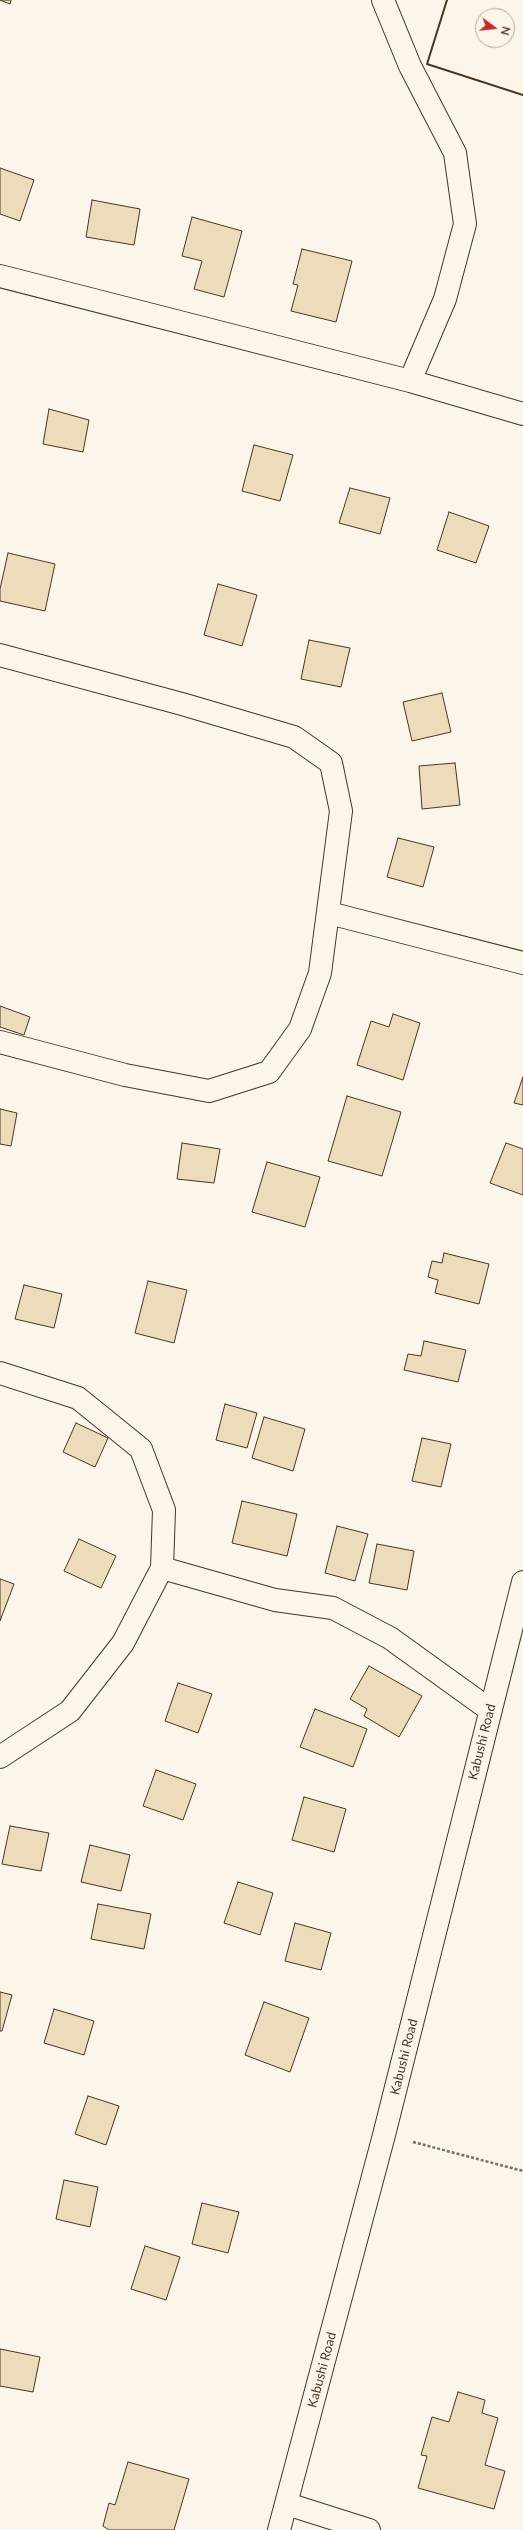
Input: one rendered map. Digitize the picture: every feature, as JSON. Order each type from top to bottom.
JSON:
[{"type":"street","points":[[383,0],[410,66],[455,153],[465,224],[445,299],[410,381]]},
{"type":"street","points":[[0,276],[410,381],[523,414]]},
{"type":"street","points":[[0,655],[182,704],[294,737],[331,763],[341,811],[329,913],[320,973],[300,1029],[269,1072],[209,1091],[125,1075],[0,1042]]},
{"type":"street","points":[[329,913],[523,963]]},
{"type":"street","points":[[0,1373],[78,1398],[141,1449],[164,1510],[162,1568],[123,1644],[70,1711],[0,1757]]},
{"type":"street","points":[[162,1568],[275,1600],[333,1608],[390,1638],[490,1710]]},
{"type":"street","name":"Kabushi Road","points":[[279,2530],[384,2135],[523,1582]]},
{"type":"street","points":[[286,2504],[369,2530]]},
{"type":"path","points":[[384,2135],[523,2172]]},
{"type":"building","points":[[0,0],[11,0],[10,4]]},
{"type":"building","points":[[0,168],[34,180],[20,221],[0,214]]},
{"type":"building","points":[[92,200],[140,209],[134,245],[86,237]]},
{"type":"building","points":[[192,217],[242,231],[224,297],[194,289],[202,261],[182,256]]},
{"type":"building","points":[[302,249],[352,261],[336,322],[291,311],[298,285],[293,284]]},
{"type":"building","points":[[49,409],[89,420],[83,452],[43,444]]},
{"type":"building","points":[[254,445],[293,455],[280,501],[242,491]]},
{"type":"building","points":[[350,488],[390,498],[380,534],[339,523]]},
{"type":"building","points":[[449,512],[489,526],[476,563],[437,550]]},
{"type":"building","points":[[8,553],[55,564],[45,611],[0,601],[0,589]]},
{"type":"building","points":[[218,584],[257,595],[242,646],[204,635]]},
{"type":"building","points":[[309,640],[350,648],[341,687],[301,679]]},
{"type":"building","points":[[442,693],[451,732],[412,741],[403,702]]},
{"type":"building","points":[[455,763],[460,805],[422,809],[419,766]]},
{"type":"building","points":[[398,838],[434,847],[423,887],[387,877]]},
{"type":"building","points":[[0,1006],[30,1017],[24,1035],[0,1027]]},
{"type":"building","points":[[393,1014],[420,1023],[403,1080],[357,1065],[371,1021],[389,1027]]},
{"type":"building","points":[[523,1077],[523,1105],[514,1103]]},
{"type":"building","points":[[347,1096],[401,1112],[382,1176],[328,1161]]},
{"type":"building","points":[[0,1109],[17,1113],[11,1146],[0,1144]]},
{"type":"building","points":[[182,1143],[220,1149],[214,1183],[177,1179]]},
{"type":"building","points":[[506,1143],[523,1149],[523,1195],[490,1183]]},
{"type":"building","points":[[267,1162],[320,1177],[305,1227],[252,1212]]},
{"type":"building","points":[[444,1253],[489,1264],[479,1304],[435,1293],[438,1280],[428,1277],[432,1261],[442,1263]]},
{"type":"building","points":[[148,1281],[187,1290],[174,1343],[135,1333]]},
{"type":"building","points":[[24,1285],[62,1294],[54,1328],[15,1319]]},
{"type":"building","points":[[424,1341],[466,1350],[458,1382],[404,1370],[408,1354],[421,1356]]},
{"type":"building","points":[[225,1404],[257,1413],[247,1448],[216,1440]]},
{"type":"building","points":[[264,1417],[305,1429],[293,1471],[252,1458]]},
{"type":"building","points":[[76,1423],[108,1438],[95,1467],[63,1452]]},
{"type":"building","points":[[422,1438],[451,1444],[441,1487],[412,1481]]},
{"type":"building","points":[[242,1501],[297,1514],[287,1556],[232,1543]]},
{"type":"building","points":[[337,1526],[368,1534],[355,1581],[325,1573]]},
{"type":"building","points":[[79,1539],[116,1556],[101,1588],[64,1571]]},
{"type":"building","points":[[377,1544],[414,1551],[407,1590],[369,1583]]},
{"type":"building","points":[[0,1579],[14,1584],[0,1621]]},
{"type":"building","points":[[369,1666],[422,1696],[399,1737],[364,1716],[367,1709],[350,1699]]},
{"type":"building","points":[[178,1683],[212,1694],[198,1733],[165,1721]]},
{"type":"building","points":[[315,1709],[367,1729],[353,1767],[300,1747]]},
{"type":"building","points":[[156,1770],[196,1784],[183,1820],[143,1806]]},
{"type":"building","points":[[304,1797],[346,1809],[334,1852],[292,1840]]},
{"type":"building","points":[[10,1826],[49,1833],[41,1871],[2,1864]]},
{"type":"building","points":[[90,1845],[130,1855],[121,1891],[81,1882]]},
{"type":"building","points":[[238,1882],[273,1893],[260,1935],[224,1923]]},
{"type":"building","points":[[98,1904],[151,1914],[144,1949],[91,1939]]},
{"type":"building","points":[[295,1923],[331,1933],[321,1970],[285,1961]]},
{"type":"building","points":[[0,1992],[12,1995],[2,2031],[0,2031]]},
{"type":"building","points":[[264,2002],[309,2018],[290,2072],[245,2055]]},
{"type":"building","points":[[54,2009],[94,2021],[84,2055],[44,2043]]},
{"type":"building","points":[[88,2096],[119,2106],[106,2145],[75,2134]]},
{"type":"building","points":[[64,2180],[98,2187],[90,2227],[56,2219]]},
{"type":"building","points":[[202,2203],[239,2212],[228,2253],[192,2244]]},
{"type":"building","points":[[145,2246],[180,2257],[166,2300],[131,2289]]},
{"type":"building","points":[[0,2349],[40,2357],[33,2392],[0,2386]]},
{"type":"building","points":[[458,2392],[485,2400],[482,2413],[498,2418],[485,2465],[505,2471],[494,2509],[418,2488],[427,2456],[421,2455],[432,2417],[449,2422]]},
{"type":"building","points":[[128,2462],[189,2479],[174,2530],[109,2530],[103,2526],[109,2503],[115,2505]]},
{"type":"wall","points":[[447,0],[427,64],[523,95]]}]
